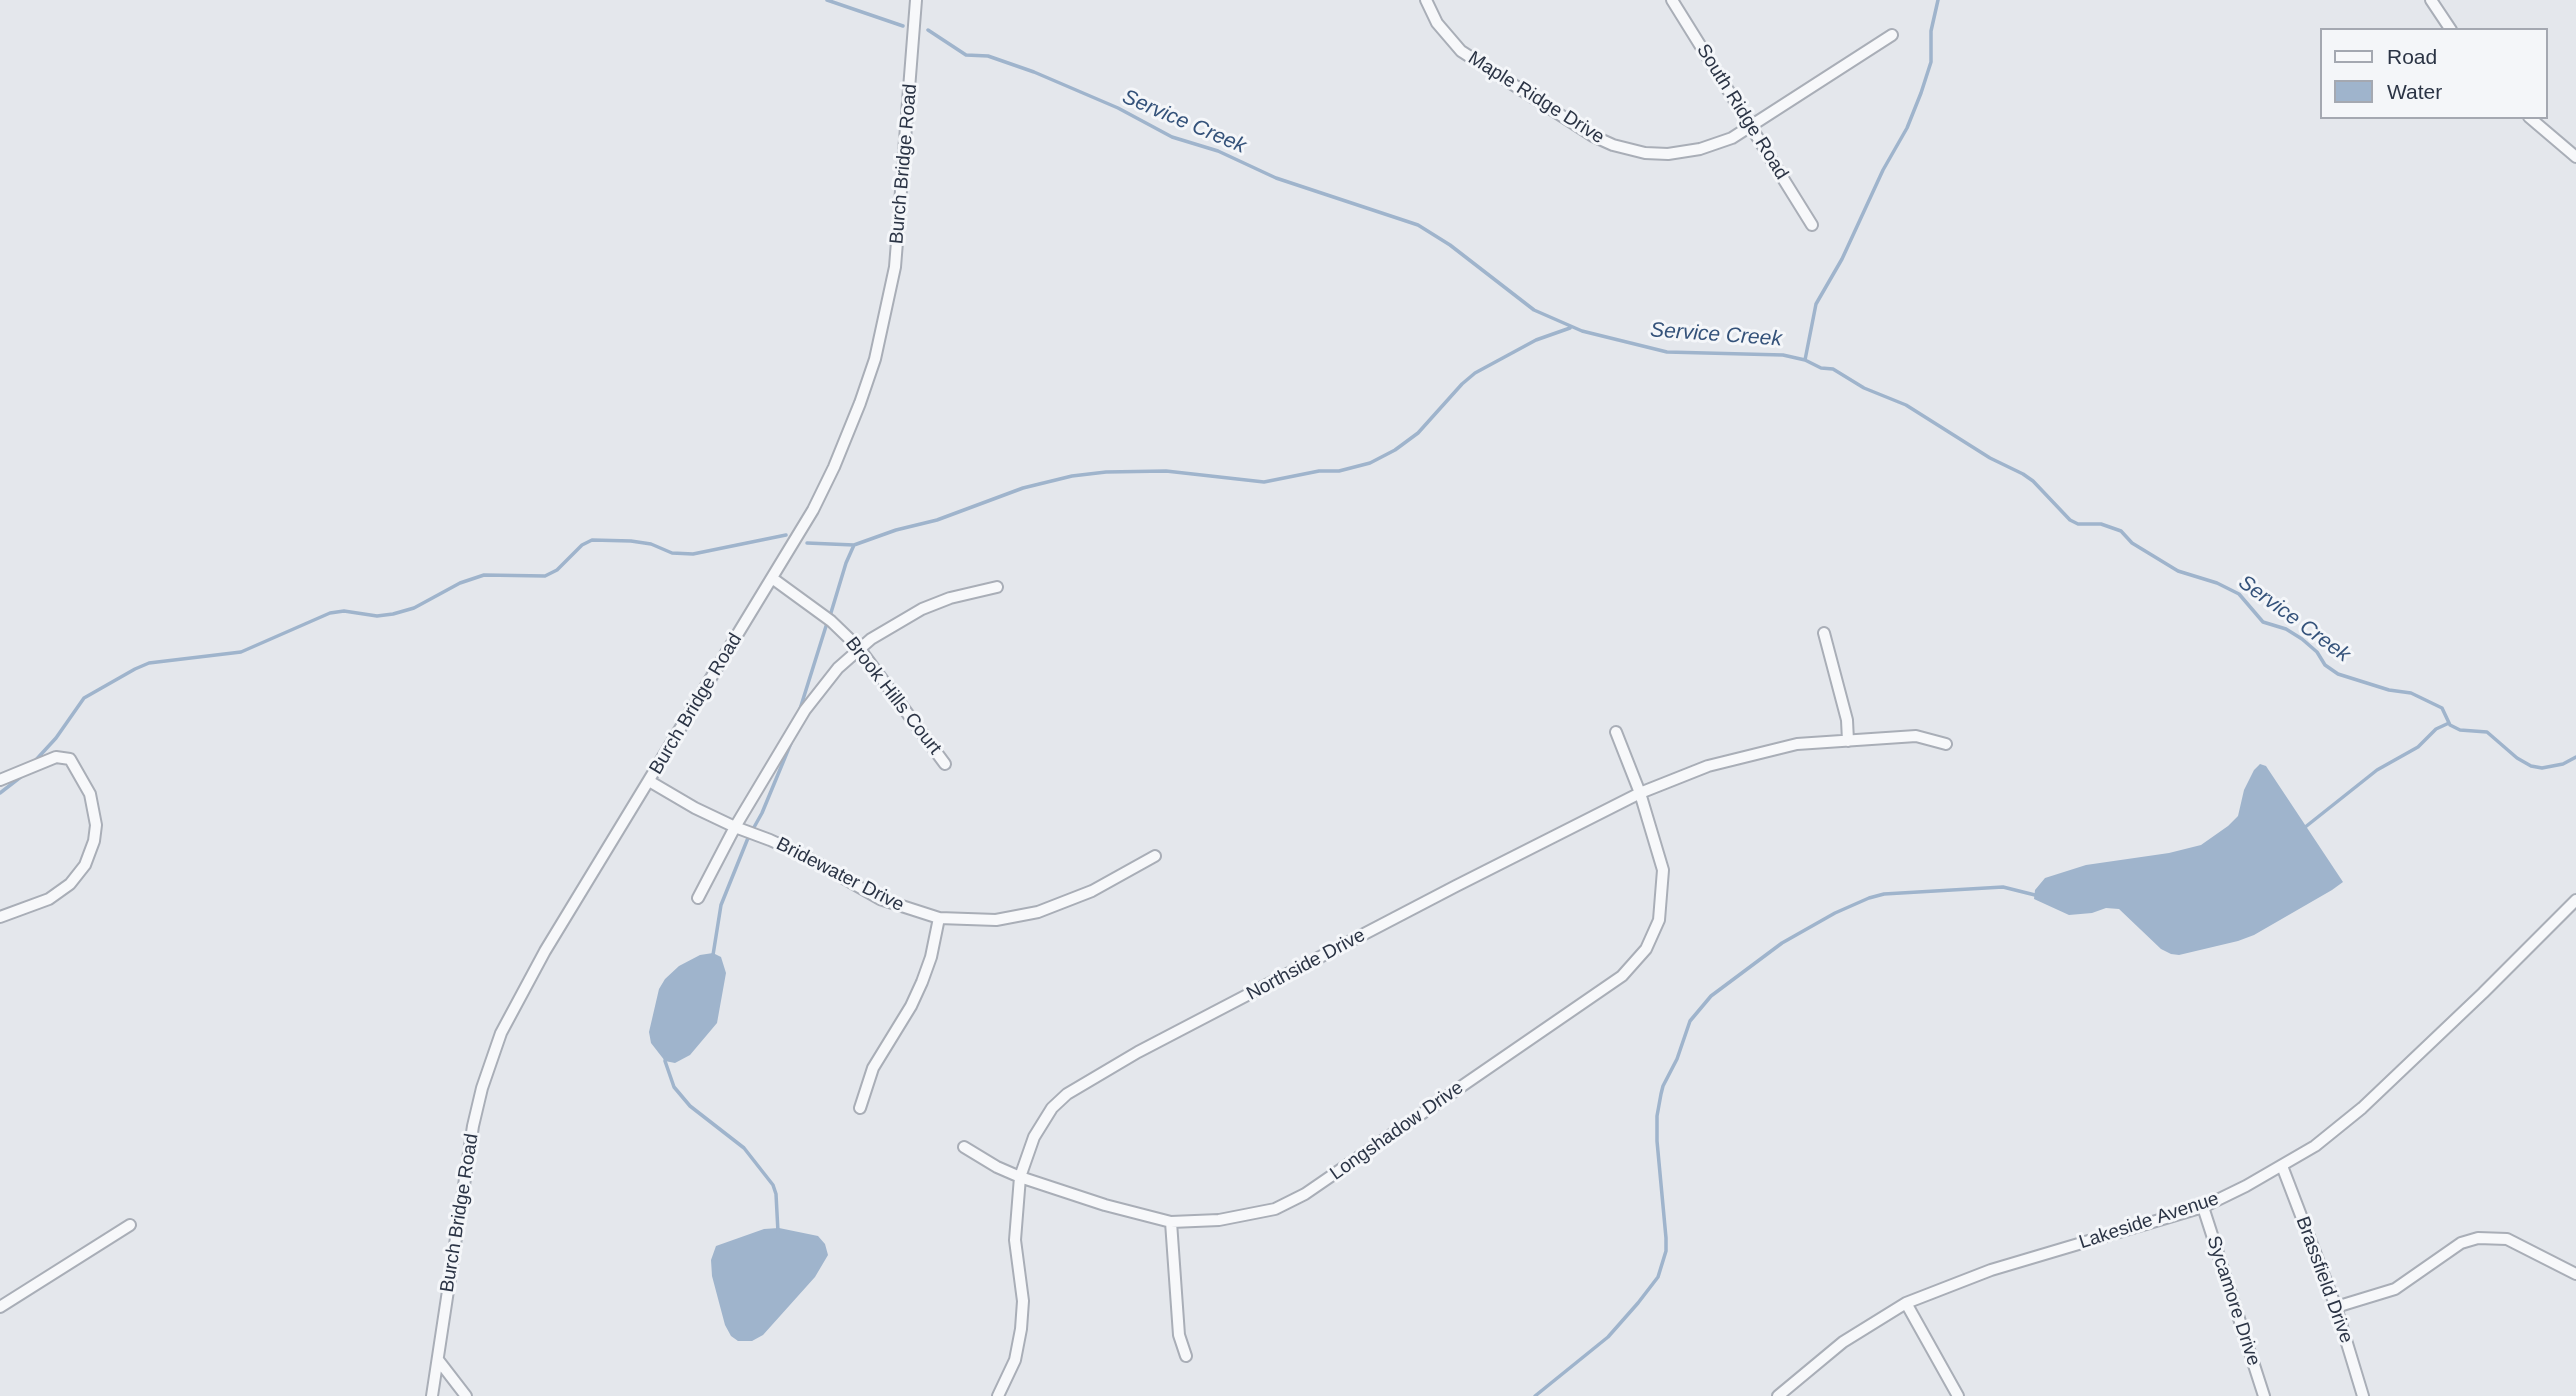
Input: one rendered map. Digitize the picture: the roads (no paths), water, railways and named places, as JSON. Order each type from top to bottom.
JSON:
[{"type":"street","name":"Burch Bridge Road","points":[[432,1396],[473,1126],[501,1033],[522,990],[813,510],[860,403],[881,336],[898,244],[916,0]]},
{"type":"street","name":"Maple Ridge Drive","points":[[1426,0],[1437,23],[1461,51],[1593,136],[1613,145],[1645,153],[1679,153],[1711,146],[1751,126],[1892,35]]},
{"type":"street","name":"South Ridge Road","points":[[1672,0],[1812,225]]},
{"type":"street","points":[[2431,0],[2450,28]]},
{"type":"street","points":[[2531,119],[2576,157]]},
{"type":"street","name":"Brook Hills Court","points":[[772,578],[831,621],[859,648],[945,764]]},
{"type":"street","points":[[698,898],[735,827],[820,689],[859,648],[922,609],[950,598],[998,587]]},
{"type":"street","points":[[1825,633],[1847,719],[1848,741]]},
{"type":"street","name":"Longshadow Drive","points":[[964,1147],[1020,1177],[1171,1223],[1219,1220],[1275,1209],[1305,1194],[1622,976],[1646,949],[1659,920],[1663,870],[1640,793],[1616,732]]},
{"type":"street","name":"Northside Drive","points":[[998,1396],[1015,1360],[1021,1329],[1023,1301],[1015,1240],[1020,1177],[1034,1137],[1052,1108],[1067,1094],[1138,1052],[1640,793],[1708,766],[1797,744],[1916,736],[1946,744]]},
{"type":"street","points":[[0,780],[56,757],[69,759],[90,794],[96,825],[89,857],[70,884],[49,899],[0,917]]},
{"type":"street","name":"Bridewater Drive","points":[[649,781],[695,808],[803,855],[880,899],[939,918],[996,920],[1038,912],[1092,891],[1155,856]]},
{"type":"street","name":"Lakeside Avenue","points":[[1778,1396],[1843,1342],[1906,1303],[1992,1270],[2203,1207],[2315,1146],[2362,1108],[2576,900]]},
{"type":"street","points":[[860,1108],[873,1068],[911,1006],[922,982],[931,957],[939,918]]},
{"type":"street","name":"Brassfield Drive","points":[[2282,1166],[2336,1307],[2363,1396]]},
{"type":"street","name":"Sycamore Drive","points":[[2203,1207],[2264,1396]]},
{"type":"street","points":[[1171,1223],[1179,1335],[1186,1356]]},
{"type":"street","points":[[0,1307],[130,1225]]},
{"type":"street","points":[[2336,1307],[2395,1289],[2461,1243],[2478,1238],[2507,1239],[2576,1273]]},
{"type":"street","points":[[1906,1303],[1958,1396]]},
{"type":"street","points":[[439,1361],[466,1396]]},
{"type":"water","points":[[2260,764],[2266,766],[2343,882],[2332,890],[2254,935],[2179,955],[2161,949],[2119,909],[2106,908],[2092,913],[2069,915],[2034,899],[2035,890],[2045,878],[2086,865],[2169,853],[2201,845],[2238,816],[2244,790]]},
{"type":"water","points":[[713,953],[721,957],[726,973],[717,1023],[690,1055],[675,1063],[665,1061],[651,1043],[649,1032],[659,989],[679,966],[700,955]]},
{"type":"water","points":[[779,1228],[818,1236],[825,1244],[828,1255],[815,1277],[763,1335],[752,1341],[738,1341],[731,1336],[725,1325],[712,1276],[711,1260],[716,1246],[764,1229]]},
{"type":"waterway","name":"Service Creek","points":[[827,0],[903,26]]},
{"type":"waterway","points":[[1805,360],[1816,304],[1842,259],[1883,170],[1907,128],[1921,93],[1931,62],[1931,31],[1938,0]]},
{"type":"waterway","name":"Service Creek","points":[[928,30],[966,55],[988,56],[1034,72],[1118,108],[1172,137],[1218,151],[1276,178],[1418,225],[1450,245],[1534,310],[1582,331],[1667,352],[1783,355],[1805,360],[1821,368],[1833,369],[1864,388],[1906,405],[1990,458],[2023,474],[2070,520],[2078,524],[2101,524],[2121,531],[2132,543],[2178,571],[2217,583],[2239,594],[2263,622],[2286,629],[2302,639],[2317,652],[2325,665],[2338,674],[2389,690],[2411,693],[2442,708],[2450,725],[2460,730],[2487,732],[2517,758],[2531,766],[2542,768],[2563,764],[2576,757]]},
{"type":"waterway","points":[[807,543],[854,545],[896,530],[937,520],[1023,488],[1072,476],[1106,472],[1166,471],[1264,482],[1319,471],[1339,471],[1370,463],[1395,450],[1418,433],[1475,373],[1536,340],[1570,328]]},
{"type":"waterway","points":[[34,762],[56,738],[84,698],[149,663],[241,652],[330,613],[344,611],[377,616],[393,614],[414,608],[460,583],[484,575],[545,576],[557,570],[582,545],[592,540],[631,541],[651,544],[672,553],[693,554],[786,535]]},
{"type":"waterway","points":[[830,616],[854,545]]},
{"type":"waterway","points":[[800,709],[827,623]]},
{"type":"waterway","points":[[2304,828],[2377,770],[2418,747],[2436,729],[2449,723]]},
{"type":"waterway","points":[[713,955],[721,905],[791,743]]},
{"type":"waterway","points":[[0,793],[22,776]]},
{"type":"waterway","points":[[1535,1396],[1608,1337],[1658,1277],[1666,1251],[1657,1141],[1657,1116],[1661,1094],[1690,1021],[1711,996],[1782,943],[1835,913],[1869,898],[1884,894],[2003,887],[2035,895]]},
{"type":"waterway","points":[[666,1057],[674,1087],[690,1106],[744,1148],[773,1185],[778,1232]]}]
